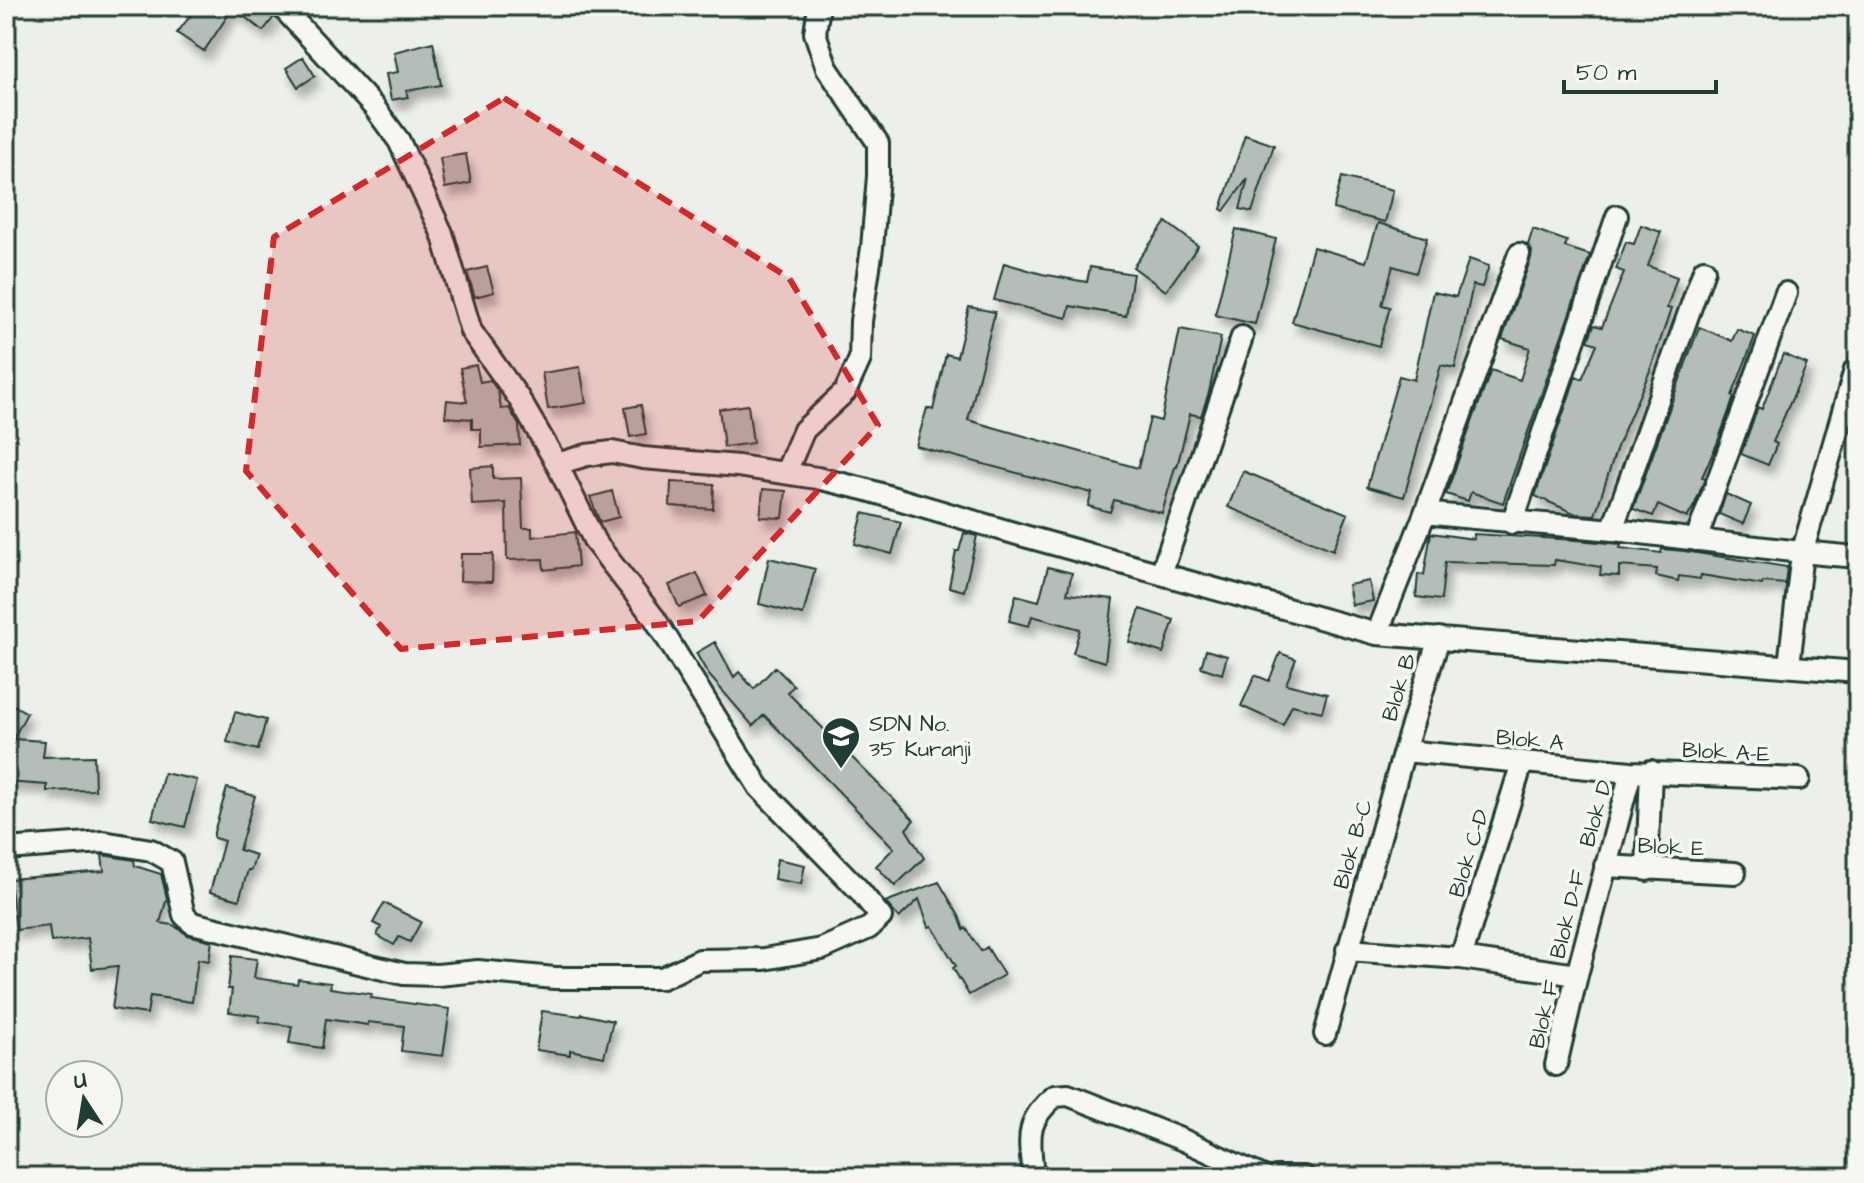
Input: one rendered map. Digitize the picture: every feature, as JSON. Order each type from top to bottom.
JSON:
[{"type":"street","points":[[6,849],[103,842],[151,850],[172,862],[184,915],[192,923],[404,974],[478,971],[542,978],[662,978],[700,960],[764,959],[822,949],[869,928],[881,917],[759,787],[655,619],[595,542],[557,464],[518,397],[471,331],[442,233],[399,141],[374,107],[281,6]]},
{"type":"street","points":[[786,472],[804,430],[845,392],[860,359],[861,321],[872,248],[878,176],[878,143],[827,68],[815,33],[819,6]]},
{"type":"street","points":[[1512,523],[1617,216]]},
{"type":"street","points":[[1377,634],[1425,513],[1519,254]]},
{"type":"street","points":[[1612,530],[1704,270]]},
{"type":"street","points":[[1696,540],[1786,293]]},
{"type":"street","points":[[1161,574],[1242,337]]},
{"type":"street","points":[[1789,665],[1802,553],[1855,370]]},
{"type":"street","points":[[557,464],[612,452],[643,458],[786,472],[864,489],[1377,634],[1858,672]]},
{"type":"street","points":[[1425,513],[1858,557]]},
{"type":"street","name":"Blok B","points":[[1404,751],[1439,638]]},
{"type":"street","name":"Blok A","points":[[1404,751],[1641,772]]},
{"type":"street","name":"Blok B-C","points":[[1347,950],[1404,751]]},
{"type":"street","name":"Blok C-D","points":[[1461,958],[1522,763]]},
{"type":"street","points":[[1641,772],[1647,870]]},
{"type":"street","name":"Blok A-E","points":[[1641,772],[1799,779]]},
{"type":"street","name":"Blok D","points":[[1605,866],[1641,772]]},
{"type":"street","name":"Blok E","points":[[1605,866],[1735,873]]},
{"type":"street","name":"Blok D-F","points":[[1577,975],[1605,866]]},
{"type":"street","points":[[1325,1034],[1347,950],[1461,958],[1577,975]]},
{"type":"street","name":"Blok F","points":[[1556,1065],[1577,975]]},
{"type":"street","points":[[1033,1177],[1029,1130],[1035,1115],[1055,1096],[1068,1095],[1183,1140],[1264,1177]]},
{"type":"street","points":[[1276,1177],[1304,1177]]},
{"type":"highlighted area","points":[[504,98],[789,278],[878,425],[698,621],[401,649],[246,471],[274,237]]},
{"type":"building","points":[[198,6],[268,6],[274,17],[263,31],[233,8],[204,51],[177,33]]},
{"type":"building","points":[[433,42],[441,85],[406,91],[408,97],[391,100],[386,74],[398,72],[394,52]]},
{"type":"building","points":[[303,57],[315,76],[298,87],[286,68]]},
{"type":"building","points":[[1245,135],[1274,145],[1252,212],[1240,209],[1248,178],[1224,211],[1221,209]]},
{"type":"building","points":[[466,154],[471,183],[445,188],[440,158]]},
{"type":"building","points":[[1342,177],[1393,190],[1385,222],[1333,209]]},
{"type":"building","points":[[1166,222],[1198,246],[1166,291],[1133,267]]},
{"type":"building","points":[[1378,223],[1427,238],[1416,273],[1393,266],[1382,305],[1390,307],[1379,346],[1292,322],[1313,247],[1366,262]]},
{"type":"building","points":[[1641,225],[1661,232],[1648,266],[1677,277],[1667,308],[1671,309],[1649,373],[1618,444],[1595,515],[1576,514],[1535,496],[1576,376],[1582,379],[1597,344],[1588,341],[1594,325],[1602,327],[1624,272],[1616,269],[1626,242],[1634,244]]},
{"type":"building","points":[[1236,229],[1276,239],[1255,324],[1215,315]]},
{"type":"building","points":[[1533,229],[1567,241],[1565,247],[1590,255],[1503,503],[1471,492],[1468,501],[1446,494],[1491,370],[1520,380],[1530,348],[1502,339],[1531,258],[1532,251],[1528,245]]},
{"type":"building","points":[[1469,259],[1489,266],[1482,287],[1473,285],[1455,368],[1441,365],[1404,497],[1367,487],[1399,376],[1414,380],[1433,292],[1456,297]]},
{"type":"building","points":[[1004,263],[1087,282],[1090,267],[1133,274],[1126,316],[1070,306],[1067,318],[994,300]]},
{"type":"building","points":[[487,267],[494,292],[475,297],[467,272]]},
{"type":"building","points":[[969,307],[995,312],[968,420],[1138,468],[1150,418],[1161,421],[1180,329],[1221,337],[1201,416],[1190,414],[1162,513],[1114,500],[1110,512],[1088,506],[1092,493],[916,446],[927,408],[933,410],[946,354],[957,357]]},
{"type":"building","points":[[1699,327],[1732,341],[1737,329],[1755,336],[1717,444],[1702,477],[1705,478],[1695,504],[1687,518],[1658,505],[1653,516],[1633,509]]},
{"type":"building","points":[[1783,354],[1807,364],[1773,442],[1777,444],[1768,465],[1741,454],[1758,407],[1762,409]]},
{"type":"building","points":[[476,365],[480,382],[490,380],[498,391],[501,409],[509,408],[519,425],[520,445],[481,447],[481,429],[472,429],[472,419],[445,417],[447,400],[467,402],[460,368]]},
{"type":"building","points":[[580,367],[586,403],[548,409],[542,373]]},
{"type":"building","points":[[641,405],[646,434],[630,437],[625,408]]},
{"type":"building","points":[[748,405],[753,443],[724,447],[719,409]]},
{"type":"building","points":[[493,466],[493,479],[521,478],[523,528],[532,528],[532,537],[575,532],[578,566],[544,570],[543,559],[507,560],[506,503],[472,505],[470,468]]},
{"type":"building","points":[[1243,471],[1348,514],[1333,550],[1228,507]]},
{"type":"building","points":[[671,482],[714,484],[713,509],[670,506]]},
{"type":"building","points":[[763,489],[786,491],[783,518],[760,517]]},
{"type":"building","points":[[612,491],[619,517],[600,522],[590,497]]},
{"type":"building","points":[[1726,494],[1751,505],[1743,524],[1719,514]]},
{"type":"building","points":[[863,513],[901,522],[892,554],[855,544]]},
{"type":"building","points":[[964,533],[977,536],[964,591],[949,587],[956,551],[959,551]]},
{"type":"building","points":[[1431,533],[1474,539],[1474,534],[1576,540],[1621,544],[1620,548],[1661,553],[1662,549],[1684,551],[1787,567],[1785,584],[1763,582],[1762,585],[1701,575],[1700,579],[1679,576],[1678,581],[1656,576],[1657,569],[1619,566],[1619,576],[1600,575],[1601,567],[1555,560],[1554,565],[1445,562],[1441,600],[1416,597],[1418,574],[1424,575]]},
{"type":"building","points":[[461,554],[493,554],[492,582],[460,581]]},
{"type":"building","points":[[769,558],[815,569],[803,615],[759,604]]},
{"type":"building","points":[[1048,567],[1072,573],[1067,594],[1113,599],[1105,662],[1073,653],[1080,629],[1032,616],[1029,626],[1009,621],[1016,595],[1039,601]]},
{"type":"building","points":[[697,573],[707,596],[679,607],[669,585]]},
{"type":"building","points":[[1369,581],[1373,601],[1352,605],[1348,585]]},
{"type":"building","points":[[1140,609],[1174,620],[1163,653],[1129,642]]},
{"type":"building","points":[[715,642],[734,677],[739,672],[754,689],[775,667],[794,686],[787,692],[914,820],[906,829],[924,858],[895,886],[876,866],[894,848],[764,715],[753,726],[708,674],[696,653]]},
{"type":"building","points":[[1206,650],[1227,656],[1222,674],[1201,667]]},
{"type":"building","points":[[1280,653],[1296,659],[1286,684],[1327,694],[1322,712],[1292,705],[1283,725],[1241,706],[1255,675],[1269,681]]},
{"type":"building","points":[[6,701],[27,713],[13,739],[45,741],[43,757],[94,756],[95,790],[47,791],[47,785],[6,782]]},
{"type":"building","points":[[235,712],[266,720],[258,750],[227,742]]},
{"type":"building","points":[[164,773],[197,780],[185,827],[152,819]]},
{"type":"building","points":[[227,788],[255,796],[239,850],[256,855],[239,900],[210,892],[224,841],[214,838],[214,832]]},
{"type":"building","points":[[102,855],[134,860],[135,866],[161,874],[167,898],[160,923],[212,941],[209,961],[198,959],[192,1002],[150,996],[147,1014],[112,1009],[118,966],[92,969],[88,938],[51,942],[49,926],[16,930],[10,879],[104,871]]},
{"type":"building","points":[[777,859],[805,865],[801,884],[774,879]]},
{"type":"building","points":[[939,882],[964,930],[966,928],[981,951],[987,947],[1004,975],[969,995],[953,968],[956,966],[932,926],[929,927],[919,899],[899,918],[885,902]]},
{"type":"building","points":[[384,903],[421,922],[410,942],[399,937],[394,945],[377,935],[381,927],[373,923]]},
{"type":"building","points":[[232,956],[257,959],[254,978],[297,984],[298,979],[331,983],[330,988],[372,994],[371,998],[450,1009],[443,1056],[401,1051],[404,1026],[368,1022],[368,1025],[326,1019],[322,1048],[289,1043],[292,1026],[259,1022],[260,1016],[229,1012]]},
{"type":"building","points":[[542,1011],[582,1014],[613,1021],[604,1057],[570,1050],[570,1055],[536,1050]]},
{"type":"place","name":"SDN No. 35 Kuranji","points":[[841,770]]}]
